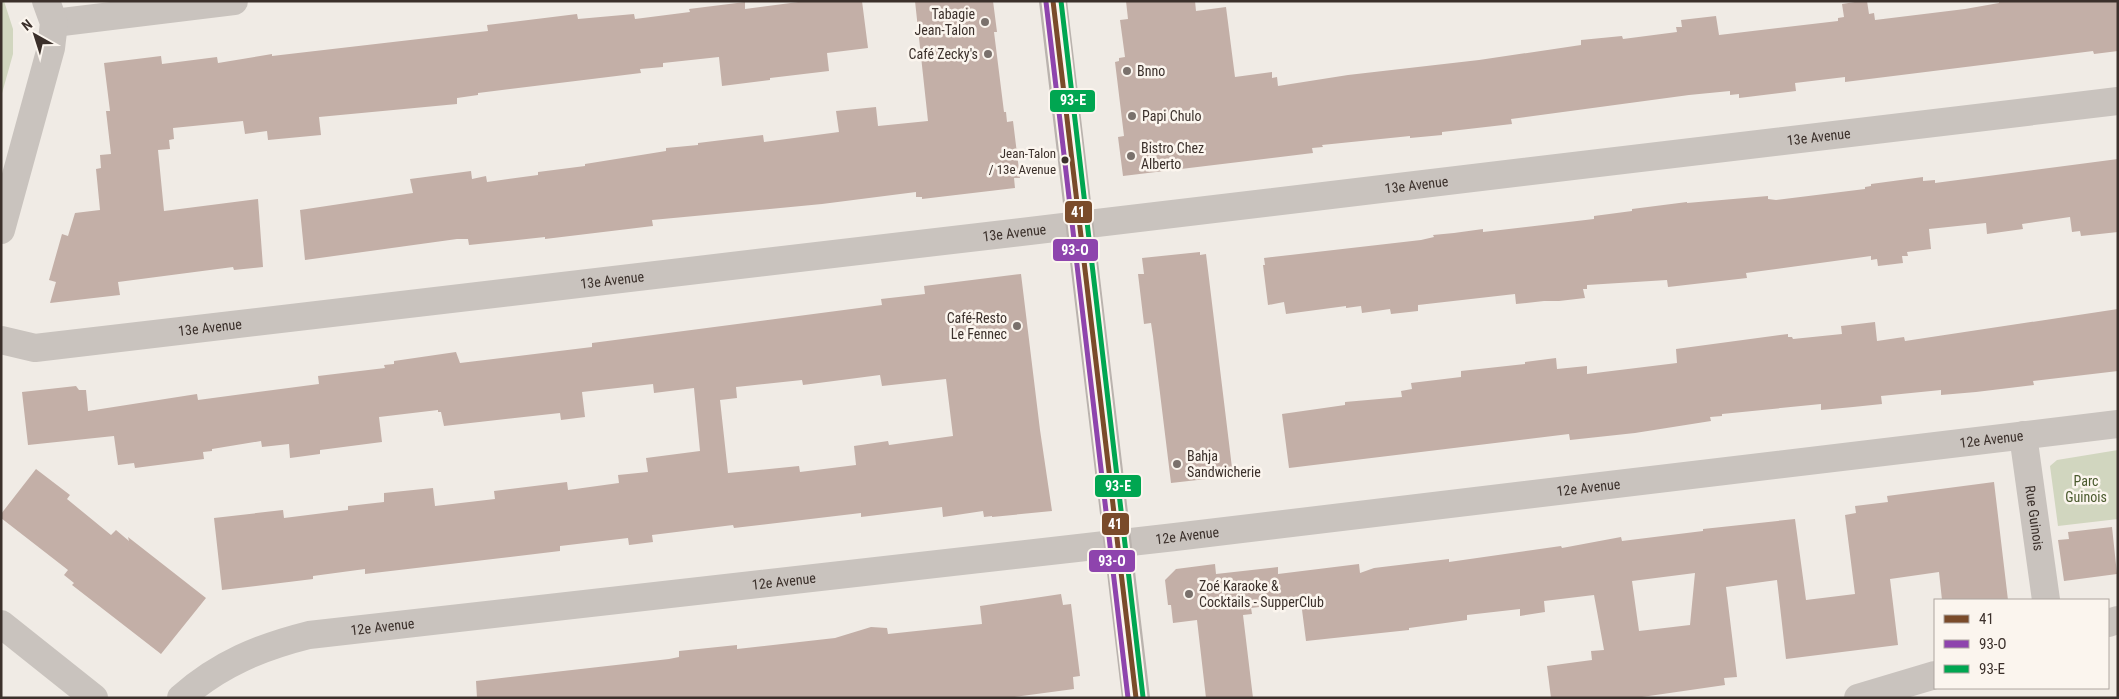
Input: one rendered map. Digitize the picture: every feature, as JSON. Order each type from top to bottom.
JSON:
[{"type":"main road","points":[[1053,1],[1136,698]]},
{"type":"street","points":[[1,230],[51,48],[50,12],[234,1]]},
{"type":"street","name":"13e Avenue","points":[[1,340],[35,348],[2118,101]]},
{"type":"street","name":"12e Avenue","points":[[181,698],[215,671],[240,658],[275,644],[309,635],[1118,544],[2118,424]]},
{"type":"street","name":"Rue Guinois","points":[[2023,434],[2046,599]]},
{"type":"street","points":[[1,624],[94,698]]},
{"type":"street","points":[[1858,698],[1934,674]]},
{"type":"green space","points":[[1,1],[4,1],[13,29],[13,54],[1,97]]},
{"type":"green space","name":"Parc Guinois","points":[[2118,450],[2118,519],[2058,526],[2050,466],[2057,460]]},
{"type":"building","points":[[806,1],[862,1],[868,48],[827,53],[829,71],[770,78],[770,80],[722,86],[719,57],[663,63],[663,67],[640,69],[641,73],[478,93],[478,95],[457,98],[457,104],[319,117],[321,135],[268,140],[267,131],[245,134],[243,121],[173,128],[174,139],[169,140],[170,149],[158,150],[164,211],[258,199],[263,267],[234,270],[233,267],[118,282],[120,295],[50,303],[56,282],[49,280],[62,234],[68,236],[75,213],[100,210],[96,169],[101,168],[100,155],[111,154],[106,111],[110,111],[104,63],[161,56],[162,64],[217,57],[218,63],[272,54],[272,56],[488,31],[487,25],[577,14],[578,19],[634,14],[635,19],[690,12],[689,9],[745,2],[745,9]]},
{"type":"building","points":[[915,1],[993,1],[997,32],[994,32],[1004,112],[1006,112],[1007,122],[1013,121],[1020,178],[1014,178],[1015,188],[922,199],[922,197],[916,197],[916,192],[822,204],[652,220],[653,226],[545,239],[545,237],[469,245],[468,239],[457,239],[305,260],[300,210],[413,193],[410,179],[471,171],[472,179],[486,176],[487,182],[538,175],[538,172],[585,166],[585,164],[666,151],[666,148],[698,145],[698,143],[763,135],[764,142],[839,132],[836,111],[876,107],[878,126],[928,121]]},
{"type":"building","points":[[1126,1],[1195,1],[1196,11],[1226,7],[1235,77],[1272,72],[1272,78],[1277,77],[1278,86],[1348,75],[1479,60],[1581,45],[1581,40],[1622,36],[1623,39],[1677,32],[1676,27],[1682,27],[1681,20],[1716,16],[1719,35],[1838,21],[1838,18],[1844,17],[1842,4],[1861,1],[1867,1],[1869,14],[1874,13],[1875,20],[1965,9],[1999,3],[1999,1],[2118,1],[2118,51],[2094,54],[2093,51],[1845,82],[1845,77],[1795,83],[1796,91],[1739,98],[1739,94],[1730,95],[1730,91],[1689,95],[1511,119],[1512,124],[1442,132],[1442,135],[1410,138],[1410,136],[1322,145],[1323,147],[1312,148],[1313,153],[1123,176],[1118,137],[1124,136],[1115,62],[1119,61],[1119,58],[1125,57],[1120,20],[1128,19]]},
{"type":"building","points":[[2118,159],[2118,232],[2081,236],[2080,231],[2072,232],[2070,217],[2022,224],[2023,229],[1987,234],[1986,223],[1929,229],[1931,249],[1907,252],[1908,256],[1902,256],[1903,263],[1878,266],[1877,259],[1871,260],[1871,256],[1746,273],[1747,278],[1668,287],[1667,280],[1587,285],[1587,289],[1583,289],[1585,298],[1559,301],[1516,304],[1515,294],[1418,305],[1418,311],[1391,314],[1390,309],[1362,313],[1361,306],[1346,308],[1346,306],[1286,314],[1284,302],[1268,305],[1263,265],[1265,265],[1264,258],[1421,240],[1434,237],[1433,235],[1483,229],[1483,232],[1594,219],[1594,216],[1632,211],[1632,209],[1687,202],[1768,196],[1768,199],[1776,200],[1865,189],[1865,187],[1871,186],[1871,184],[1923,177],[1923,181],[1935,180],[1935,183]]},
{"type":"building","points":[[1200,252],[1200,255],[1206,254],[1233,476],[1171,483],[1151,323],[1144,324],[1138,274],[1144,274],[1142,258]]},
{"type":"building","points":[[1021,274],[1052,511],[984,517],[983,511],[943,517],[942,507],[861,517],[861,513],[734,528],[733,525],[652,535],[653,542],[629,545],[628,538],[560,546],[560,551],[365,574],[365,569],[313,576],[313,579],[222,590],[214,518],[283,510],[284,518],[348,510],[348,506],[384,502],[384,493],[433,488],[435,506],[495,499],[494,491],[567,482],[568,490],[619,483],[618,475],[648,472],[646,458],[700,451],[694,388],[654,393],[653,384],[582,392],[585,417],[561,420],[560,413],[444,426],[441,412],[438,412],[438,410],[379,417],[382,442],[320,450],[320,454],[290,458],[289,444],[262,447],[261,441],[212,449],[212,451],[203,452],[204,459],[135,468],[134,463],[118,465],[114,436],[28,445],[22,392],[76,386],[79,390],[86,390],[88,411],[197,394],[198,400],[319,384],[318,376],[385,368],[384,365],[394,364],[394,361],[456,352],[460,363],[592,347],[592,343],[882,305],[881,299],[925,294],[924,286]],"holes":[[[880,375],[882,386],[946,379],[953,436],[889,445],[888,441],[854,446],[856,465],[800,472],[799,466],[728,473],[720,400],[737,398],[736,387],[802,380],[803,385]]]},
{"type":"building","points":[[2118,309],[2118,371],[2033,381],[2034,385],[1976,392],[1941,395],[1941,390],[1881,396],[1882,404],[1821,410],[1821,404],[1722,414],[1722,416],[1710,417],[1711,421],[1635,433],[1570,440],[1569,434],[1289,468],[1282,414],[1345,405],[1345,402],[1402,397],[1401,391],[1412,389],[1411,383],[1461,377],[1461,371],[1525,364],[1525,362],[1556,358],[1557,369],[1587,366],[1587,374],[1677,363],[1676,349],[1788,334],[1788,337],[1793,339],[1842,334],[1841,326],[1875,322],[1877,341],[1904,337],[1905,341]]},
{"type":"building","points":[[36,469],[70,495],[67,499],[111,535],[116,530],[129,541],[128,537],[206,598],[161,654],[72,585],[74,583],[64,575],[68,570],[1,518],[1,514]]},
{"type":"building","points":[[1994,482],[2008,599],[1942,599],[1939,572],[1890,579],[1898,645],[1786,659],[1777,580],[1726,587],[1737,677],[1724,678],[1725,685],[1635,698],[1551,698],[1547,666],[1592,660],[1591,651],[1604,650],[1594,595],[1544,601],[1545,612],[1520,616],[1520,609],[1467,615],[1467,620],[1409,628],[1409,630],[1306,641],[1301,602],[1251,608],[1252,614],[1243,615],[1253,698],[1206,698],[1197,620],[1173,623],[1171,605],[1168,605],[1165,580],[1176,569],[1215,564],[1216,574],[1278,567],[1278,574],[1359,564],[1360,573],[1374,568],[1449,559],[1449,562],[1561,546],[1562,548],[1621,537],[1622,541],[1703,531],[1703,529],[1795,519],[1806,600],[1855,594],[1845,515],[1856,513],[1855,506],[1888,502],[1887,496]],"holes":[[[1695,573],[1690,625],[1639,631],[1632,581]]]},
{"type":"building","points":[[2112,527],[2117,574],[2064,581],[2058,540],[2069,539],[2068,532]]},
{"type":"building","points":[[1061,594],[1063,605],[1071,604],[1080,676],[1073,677],[1074,689],[1007,698],[477,698],[476,681],[669,659],[679,657],[679,651],[737,645],[737,649],[835,638],[871,627],[887,628],[888,634],[982,624],[980,606]]},
{"type":"transit line","name":"41","points":[[1053,1],[1136,698]]},
{"type":"transit line","name":"93-E","points":[[1061,1],[1143,697]]},
{"type":"transit line","name":"93-O","points":[[1046,2],[1128,698]]},
{"type":"place","name":"Tabagie Jean-Talon","points":[[985,22]]},
{"type":"place","name":"Café Zecky's","points":[[988,54]]},
{"type":"place","name":"Bnno","points":[[1127,71]]},
{"type":"place","name":"Papi Chulo","points":[[1132,116]]},
{"type":"place","name":"Bistro Chez Alberto","points":[[1131,156]]},
{"type":"place","name":"Jean-Talon / 13e Avenue","points":[[1065,160]]},
{"type":"place","name":"Café-Resto Le Fennec","points":[[1017,326]]},
{"type":"place","name":"Bahja Sandwicherie","points":[[1177,464]]},
{"type":"place","name":"Zoé Karaoke & Cocktails - SupperClub","points":[[1189,594]]}]
